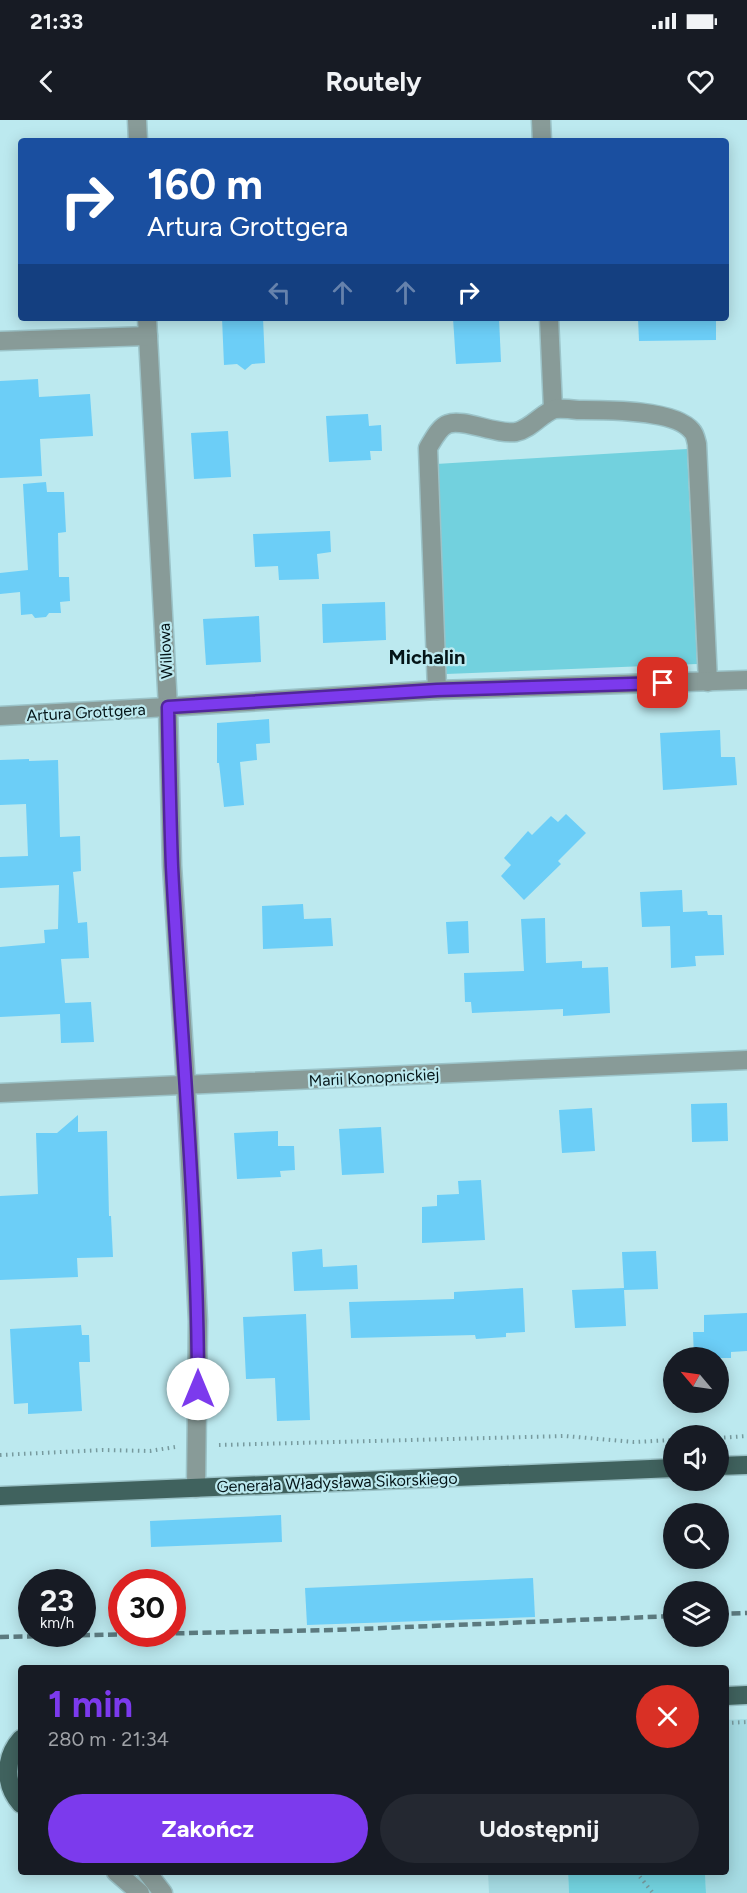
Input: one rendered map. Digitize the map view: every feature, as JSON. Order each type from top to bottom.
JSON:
[{"type":"main road","points":[[729,1465],[747,1464]]},
{"type":"main road","name":"Generała Władysława Sikorskiego","points":[[0,1496],[663,1468]]},
{"type":"main road","points":[[729,1696],[747,1695]]},
{"type":"main road","points":[[13,1741],[4,1777],[18,1800]]},
{"type":"street","points":[[137,120],[138,138]]},
{"type":"street","points":[[541,120],[542,138]]},
{"type":"street","points":[[549,321],[553,410]]},
{"type":"street","points":[[0,341],[148,327]]},
{"type":"street","name":"Willowa","points":[[148,327],[168,707],[172,866],[198,1321],[196,1488]]},
{"type":"street","points":[[437,690],[428,448],[435,435],[448,423],[457,422],[495,432],[518,432],[553,410],[621,410],[667,418],[693,431],[697,444],[708,682]]},
{"type":"street","name":"Artura Grottgera","points":[[0,716],[437,690],[747,680]]},
{"type":"street","name":"Marii Konopnickiej","points":[[0,1093],[747,1060]]},
{"type":"street","points":[[119,1875],[140,1893]]},
{"type":"street","points":[[149,1875],[163,1893]]},
{"type":"path","points":[[0,1455],[103,1450],[150,1451],[168,1447],[197,1446],[565,1436],[634,1442],[663,1441]]},
{"type":"path","points":[[729,1437],[747,1436]]},
{"type":"path","points":[[729,1722],[747,1722]]},
{"type":"path","points":[[638,1875],[653,1893]]},
{"type":"shaded area","points":[[687,449],[697,664],[446,674],[436,464]]},
{"type":"shaded area","points":[[747,1719],[747,1893],[706,1893],[705,1875],[729,1875],[729,1720]]},
{"type":"shaded area","points":[[488,1875],[568,1875],[569,1893],[489,1893]]},
{"type":"shaded area","points":[[568,1875],[705,1875],[706,1893],[569,1893]]},
{"type":"building","points":[[222,321],[263,321],[265,363],[252,364],[245,370],[237,364],[224,365]]},
{"type":"building","points":[[453,321],[499,321],[501,362],[456,364]]},
{"type":"building","points":[[638,321],[716,321],[716,340],[639,341]]},
{"type":"building","points":[[38,379],[39,397],[90,394],[93,436],[40,439],[42,476],[0,478],[0,381]]},
{"type":"building","points":[[368,414],[369,426],[381,425],[382,451],[370,451],[371,460],[329,462],[326,416]]},
{"type":"building","points":[[228,431],[231,477],[194,479],[191,433]]},
{"type":"building","points":[[46,482],[47,492],[64,492],[66,532],[58,533],[59,577],[69,577],[70,601],[60,602],[61,613],[49,613],[46,617],[35,618],[32,614],[21,615],[20,592],[0,594],[0,573],[28,570],[23,484]]},
{"type":"building","points":[[330,531],[331,552],[317,554],[319,579],[279,580],[278,566],[255,567],[253,534]]},
{"type":"building","points":[[385,602],[386,640],[323,643],[322,604]]},
{"type":"building","points":[[259,616],[261,662],[206,665],[203,619]]},
{"type":"building","points":[[269,719],[270,743],[256,744],[257,760],[240,762],[244,805],[224,807],[219,763],[217,763],[217,723]]},
{"type":"building","points":[[720,730],[721,757],[735,757],[737,785],[663,790],[660,733]]},
{"type":"building","points":[[29,759],[29,761],[58,760],[60,837],[80,836],[81,871],[73,872],[78,923],[87,922],[89,958],[61,959],[65,1003],[91,1002],[94,1042],[61,1043],[60,1014],[0,1017],[0,947],[45,943],[44,930],[58,929],[59,885],[0,888],[0,857],[28,856],[26,804],[0,805],[0,760]]},
{"type":"building","points":[[566,814],[586,833],[558,861],[561,864],[524,900],[501,876],[511,865],[504,858],[528,831],[532,835],[551,816],[558,822]]},
{"type":"building","points":[[682,890],[683,912],[707,911],[708,915],[722,915],[724,955],[695,956],[696,966],[671,968],[670,926],[642,927],[640,892]]},
{"type":"building","points":[[303,904],[304,919],[331,918],[333,946],[263,949],[262,906]]},
{"type":"building","points":[[545,918],[546,963],[582,961],[582,968],[608,967],[610,1013],[563,1016],[563,1009],[472,1013],[471,1002],[465,1002],[464,973],[524,971],[521,919]]},
{"type":"building","points":[[468,921],[469,953],[448,954],[446,922]]},
{"type":"building","points":[[727,1103],[728,1141],[692,1142],[691,1104]]},
{"type":"building","points":[[592,1108],[595,1151],[562,1153],[559,1110]]},
{"type":"building","points":[[78,1115],[78,1132],[107,1131],[109,1216],[111,1216],[113,1257],[77,1258],[78,1277],[0,1280],[0,1196],[38,1194],[36,1133],[57,1133]]},
{"type":"building","points":[[381,1127],[384,1173],[342,1175],[339,1129]]},
{"type":"building","points":[[278,1131],[278,1146],[294,1146],[295,1170],[280,1171],[281,1177],[237,1179],[234,1133]]},
{"type":"building","points":[[481,1180],[485,1240],[422,1243],[422,1207],[437,1206],[437,1195],[459,1194],[458,1181]]},
{"type":"building","points":[[322,1249],[323,1267],[357,1265],[358,1289],[294,1291],[292,1252]]},
{"type":"building","points":[[656,1251],[658,1289],[624,1290],[626,1326],[575,1328],[572,1290],[624,1288],[622,1252]]},
{"type":"building","points":[[523,1288],[525,1332],[506,1333],[506,1337],[476,1339],[475,1335],[351,1338],[349,1302],[454,1299],[454,1292]]},
{"type":"building","points":[[747,1313],[747,1351],[731,1352],[731,1358],[729,1358],[729,1347],[694,1347],[693,1332],[704,1332],[704,1315]]},
{"type":"building","points":[[306,1314],[310,1420],[277,1421],[275,1378],[246,1379],[243,1317]]},
{"type":"building","points":[[81,1325],[82,1335],[89,1335],[90,1362],[79,1362],[82,1411],[28,1414],[28,1403],[14,1404],[10,1329]]},
{"type":"building","points":[[281,1515],[282,1542],[151,1547],[150,1521]]},
{"type":"building","points":[[533,1578],[535,1617],[307,1625],[305,1588]]},
{"type":"railway","points":[[729,1614],[747,1613]]},
{"type":"railway","points":[[0,1637],[334,1630],[663,1616]]},
{"type":"district","name":"Michalin","points":[[427,657]]},
{"type":"route","points":[[198,1389],[198,1321],[172,866],[168,707],[437,690],[663,683]]}]
